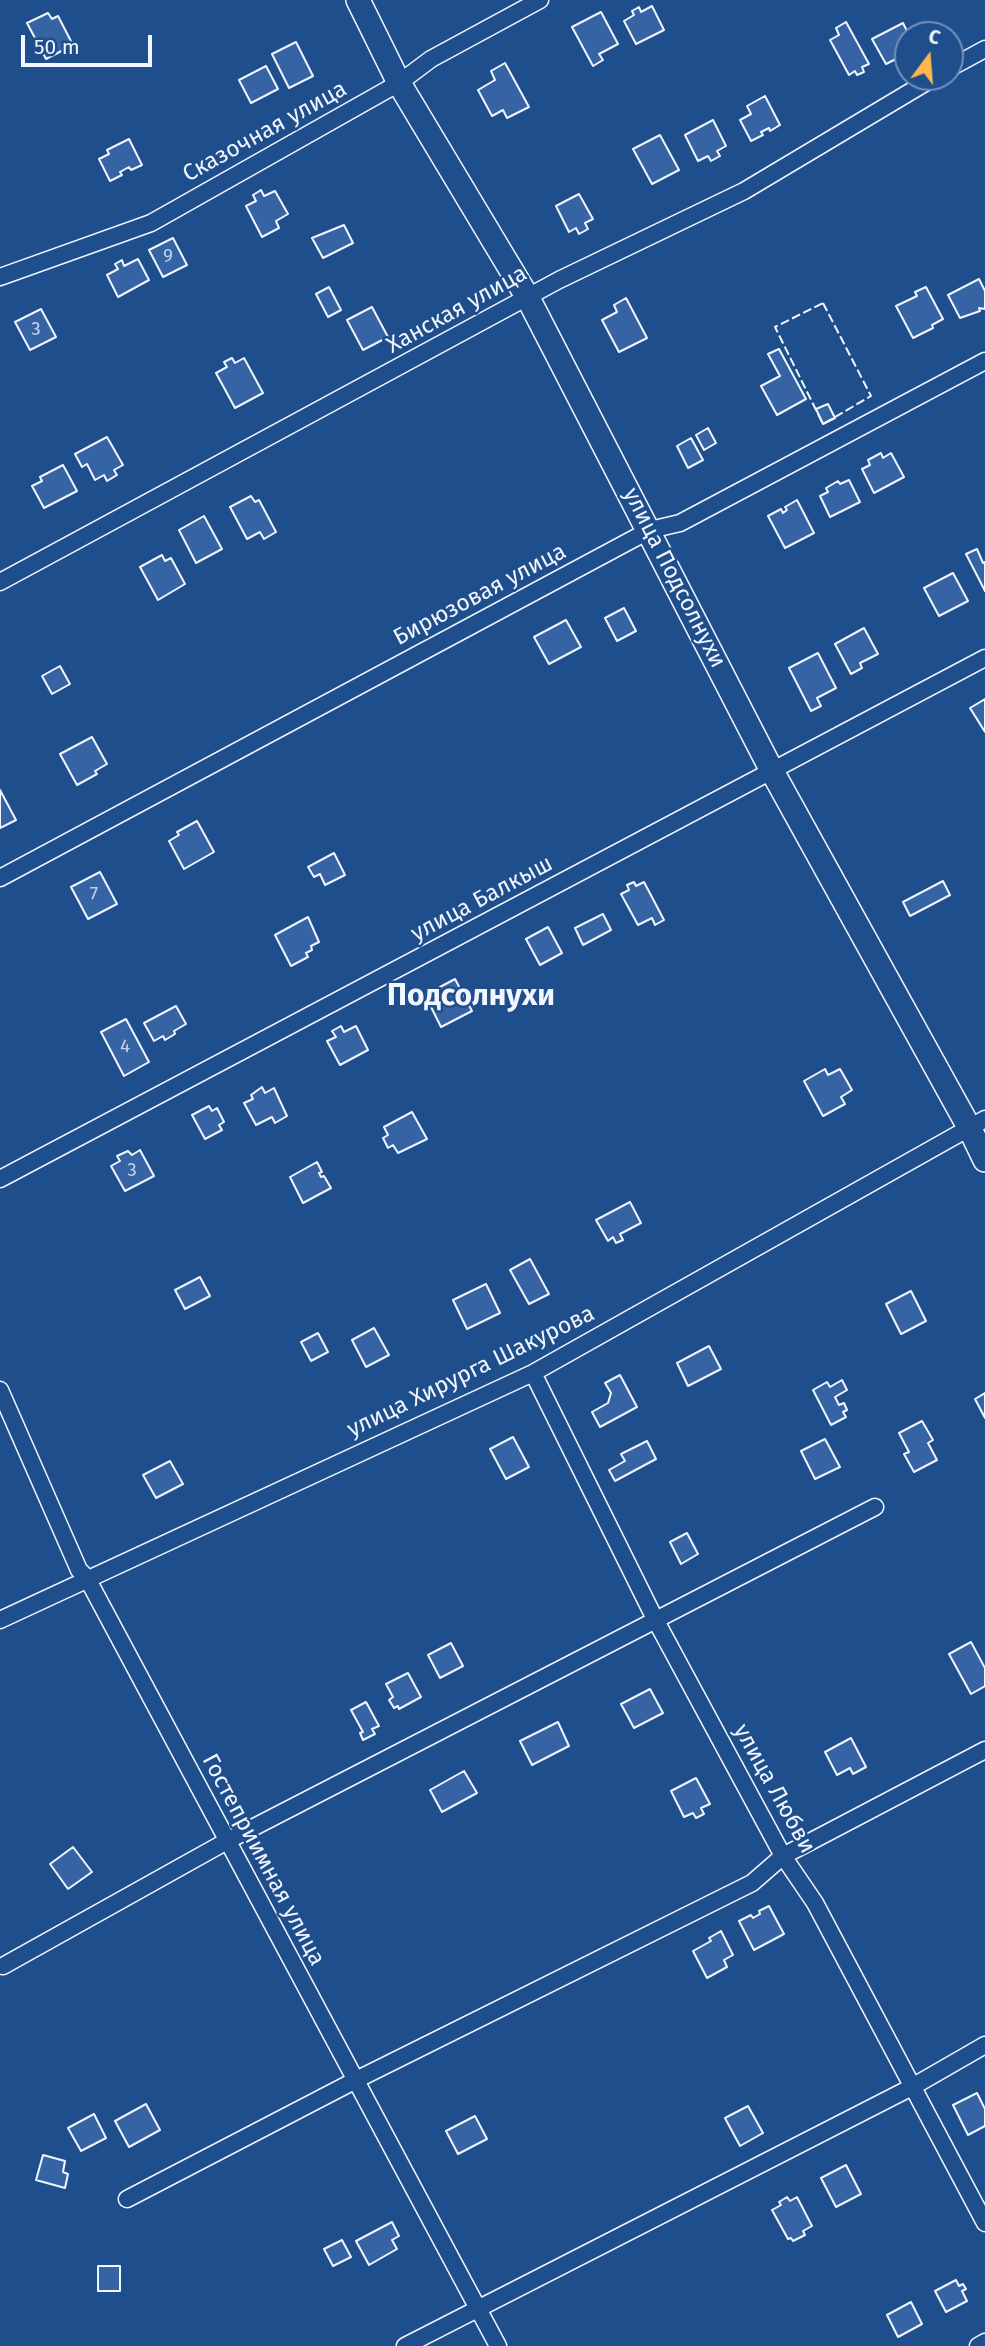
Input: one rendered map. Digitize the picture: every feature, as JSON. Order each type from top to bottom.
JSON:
[{"type":"street","name":"улица Подсолнухи","points":[[358,0],[399,83],[528,298],[772,771],[978,1124],[985,1160]]},
{"type":"street","name":"Сказочная улица","points":[[0,277],[151,223],[399,83],[431,59],[540,0]]},
{"type":"street","points":[[964,61],[985,50]]},
{"type":"street","name":"Ханская улица","points":[[0,582],[559,280],[744,191],[912,91]]},
{"type":"street","name":"Бирюзовая улица","points":[[0,878],[650,530],[680,523],[985,360]]},
{"type":"street","name":"улица Балкыш","points":[[0,1179],[985,658]]},
{"type":"street","name":"улица Хирурга Шакурова","points":[[0,1620],[533,1373],[978,1124]]},
{"type":"street","name":"улица Любви","points":[[533,1373],[655,1619],[783,1856],[815,1903],[985,2223]]},
{"type":"street","name":"Гостеприимная улица","points":[[0,1390],[79,1570],[87,1578],[498,2346]]},
{"type":"street","points":[[3,1966],[227,1841],[875,1507]]},
{"type":"street","points":[[127,2199],[356,2080],[752,1883],[783,1856],[985,1750]]},
{"type":"street","points":[[405,2346],[912,2087],[985,2045]]},
{"type":"street","points":[[978,2346],[985,2342]]},
{"type":"building","points":[[652,6],[664,30],[636,44],[624,21],[634,15],[632,11],[639,7],[641,12]]},
{"type":"building","points":[[601,12],[618,44],[599,54],[603,60],[593,66],[572,27]]},
{"type":"building","points":[[48,13],[52,19],[58,16],[73,45],[46,59],[27,23]]},
{"type":"building","points":[[846,22],[869,64],[862,67],[864,72],[857,75],[855,71],[849,75],[830,40],[839,35],[836,28]]},
{"type":"building","points":[[894,28],[894,60],[886,64],[872,39]]},
{"type":"building","points":[[296,42],[313,76],[289,88],[272,54]]},
{"type":"building","points":[[505,63],[529,107],[507,118],[503,110],[492,116],[478,90],[495,80],[491,71]]},
{"type":"building","points":[[266,66],[278,89],[251,103],[239,80]]},
{"type":"building","points":[[765,96],[780,125],[770,131],[769,128],[761,132],[763,135],[751,141],[740,120],[751,114],[747,106]]},
{"type":"building","points":[[713,120],[726,146],[717,151],[720,156],[711,161],[708,156],[698,161],[685,135]]},
{"type":"building","points":[[660,135],[679,170],[652,184],[633,149]]},
{"type":"building","points":[[129,139],[142,165],[131,170],[129,167],[120,172],[122,175],[110,181],[99,159],[109,154],[107,150]]},
{"type":"building","points":[[261,190],[264,196],[275,191],[288,214],[276,221],[279,228],[262,237],[246,206],[256,201],[253,195]]},
{"type":"building","points":[[579,194],[593,219],[585,223],[588,229],[579,234],[576,228],[569,232],[556,206]]},
{"type":"building","points":[[344,225],[353,243],[323,258],[312,238]]},
{"type":"building","points":[[173,238],[187,265],[163,277],[149,250]]},
{"type":"building","points":[[138,259],[149,280],[118,297],[107,275],[118,269],[115,264],[122,260],[124,266]]},
{"type":"building","points":[[979,279],[985,291],[985,309],[979,308],[980,311],[960,318],[948,295]]},
{"type":"building","points":[[329,287],[341,310],[328,317],[316,294]]},
{"type":"building","points":[[926,287],[943,319],[932,325],[933,328],[913,338],[896,306],[917,296],[915,292]]},
{"type":"building","points":[[626,298],[647,338],[619,352],[602,320],[617,312],[614,305]]},
{"type":"building","points":[[372,307],[388,337],[363,350],[347,320]]},
{"type":"building","points":[[41,309],[56,337],[30,350],[15,322]]},
{"type":"building","points":[[779,349],[806,399],[777,415],[761,386],[780,376],[768,354]]},
{"type":"building","points":[[232,358],[235,363],[244,358],[263,393],[235,408],[216,373],[227,367],[224,362]]},
{"type":"building","points":[[828,404],[835,418],[823,424],[816,409]]},
{"type":"building","points":[[708,428],[716,443],[704,450],[696,435]]},
{"type":"building","points":[[107,437],[123,465],[114,470],[117,475],[107,481],[104,475],[95,480],[87,464],[82,467],[75,454]]},
{"type":"building","points":[[691,438],[703,460],[688,468],[677,446]]},
{"type":"building","points":[[881,453],[883,458],[891,453],[904,477],[874,493],[862,469],[870,465],[868,460]]},
{"type":"building","points":[[63,465],[77,491],[44,508],[32,486],[42,481],[40,477]]},
{"type":"building","points":[[849,480],[860,502],[830,517],[820,496],[828,492],[826,488],[838,481],[840,484]]},
{"type":"building","points":[[251,496],[255,502],[259,500],[276,532],[264,539],[260,532],[247,539],[230,507]]},
{"type":"building","points":[[797,500],[814,533],[785,548],[768,516],[781,509],[783,513],[787,510],[785,507]]},
{"type":"building","points":[[204,516],[222,549],[196,563],[179,530]]},
{"type":"building","points":[[977,549],[983,563],[985,562],[985,591],[966,554]]},
{"type":"building","points":[[162,555],[165,561],[171,558],[185,584],[158,600],[140,567]]},
{"type":"building","points":[[953,573],[968,601],[939,616],[924,588]]},
{"type":"building","points":[[624,608],[636,631],[617,641],[605,618]]},
{"type":"building","points":[[566,620],[581,647],[549,664],[534,637]]},
{"type":"building","points":[[864,628],[878,654],[860,663],[862,668],[851,674],[835,644]]},
{"type":"building","points":[[818,653],[836,688],[817,698],[821,706],[811,711],[789,668]]},
{"type":"building","points":[[60,666],[70,684],[52,694],[42,676]]},
{"type":"building","points":[[985,699],[985,732],[970,708]]},
{"type":"building","points":[[92,737],[107,764],[95,771],[97,774],[77,785],[60,754]]},
{"type":"building","points":[[0,790],[16,820],[0,828]]},
{"type":"building","points":[[197,821],[214,852],[184,869],[169,841],[179,835],[177,832]]},
{"type":"building","points":[[334,853],[345,875],[325,885],[320,874],[314,877],[308,867]]},
{"type":"building","points":[[100,872],[117,904],[88,919],[71,887]]},
{"type":"building","points":[[943,881],[950,895],[910,916],[903,902]]},
{"type":"building","points":[[634,882],[636,886],[644,882],[664,920],[655,925],[652,918],[638,925],[621,894],[629,890],[627,885]]},
{"type":"building","points":[[603,914],[611,930],[583,945],[575,928]]},
{"type":"building","points":[[308,917],[319,942],[311,946],[312,950],[306,953],[308,957],[291,966],[275,935]]},
{"type":"building","points":[[548,927],[562,953],[540,965],[526,939]]},
{"type":"building","points":[[455,979],[472,1011],[441,1027],[425,995]]},
{"type":"building","points":[[176,1006],[186,1024],[165,1040],[163,1036],[154,1041],[144,1023]]},
{"type":"building","points":[[126,1019],[149,1062],[124,1076],[101,1032]]},
{"type":"building","points":[[341,1026],[344,1032],[356,1026],[368,1050],[340,1065],[327,1041],[336,1037],[332,1031]]},
{"type":"building","points":[[825,1069],[828,1075],[840,1069],[852,1090],[841,1097],[845,1104],[823,1116],[804,1081]]},
{"type":"building","points":[[262,1087],[265,1093],[274,1088],[287,1116],[275,1123],[272,1117],[256,1125],[244,1103],[253,1099],[251,1095]]},
{"type":"building","points":[[209,1106],[212,1111],[217,1108],[224,1122],[219,1125],[222,1130],[205,1139],[192,1115]]},
{"type":"building","points":[[412,1112],[427,1139],[398,1153],[393,1145],[388,1148],[383,1138],[388,1135],[384,1127]]},
{"type":"building","points":[[140,1150],[154,1176],[125,1191],[111,1166],[120,1161],[117,1156],[128,1151],[132,1155]]},
{"type":"building","points":[[317,1162],[322,1172],[319,1173],[321,1177],[324,1176],[331,1188],[303,1203],[290,1177]]},
{"type":"building","points":[[630,1202],[641,1223],[620,1234],[623,1240],[616,1243],[613,1237],[608,1241],[596,1220]]},
{"type":"building","points":[[530,1259],[549,1294],[529,1304],[510,1270]]},
{"type":"building","points":[[200,1277],[210,1296],[185,1309],[175,1290]]},
{"type":"building","points":[[486,1284],[500,1313],[467,1329],[453,1300]]},
{"type":"building","points":[[911,1291],[926,1321],[901,1334],[886,1304]]},
{"type":"building","points":[[374,1328],[389,1355],[366,1367],[352,1340]]},
{"type":"building","points":[[318,1333],[328,1352],[311,1361],[301,1342]]},
{"type":"building","points":[[709,1346],[721,1369],[688,1386],[677,1363]]},
{"type":"building","points":[[620,1375],[637,1407],[600,1427],[592,1412],[608,1403],[611,1393],[605,1383]]},
{"type":"building","points":[[842,1380],[847,1390],[835,1397],[839,1405],[844,1403],[847,1410],[843,1412],[846,1417],[831,1425],[813,1390],[827,1382],[830,1387]]},
{"type":"building","points":[[985,1393],[985,1418],[975,1399]]},
{"type":"building","points":[[922,1421],[933,1440],[928,1443],[937,1460],[914,1472],[904,1454],[909,1452],[899,1433]]},
{"type":"building","points":[[513,1437],[529,1467],[506,1479],[490,1449]]},
{"type":"building","points":[[825,1439],[840,1467],[815,1479],[801,1451]]},
{"type":"building","points":[[647,1441],[656,1459],[615,1481],[609,1470],[625,1461],[621,1454]]},
{"type":"building","points":[[170,1461],[183,1484],[156,1498],[143,1475]]},
{"type":"building","points":[[687,1533],[698,1554],[681,1564],[670,1542]]},
{"type":"building","points":[[971,1642],[985,1668],[985,1686],[971,1694],[949,1654]]},
{"type":"building","points":[[451,1643],[463,1666],[440,1678],[428,1655]]},
{"type":"building","points":[[408,1673],[421,1697],[399,1709],[398,1706],[394,1708],[389,1700],[393,1697],[386,1684]]},
{"type":"building","points":[[650,1689],[663,1713],[634,1728],[621,1704]]},
{"type":"building","points":[[366,1702],[379,1726],[372,1729],[375,1734],[363,1740],[360,1733],[363,1732],[351,1710]]},
{"type":"building","points":[[558,1722],[569,1746],[532,1765],[520,1741]]},
{"type":"building","points":[[851,1738],[866,1767],[853,1774],[850,1768],[837,1775],[825,1752]]},
{"type":"building","points":[[464,1771],[477,1793],[442,1812],[430,1790]]},
{"type":"building","points":[[696,1778],[710,1804],[701,1808],[704,1814],[696,1818],[693,1813],[684,1817],[671,1791]]},
{"type":"building","points":[[73,1847],[92,1872],[68,1889],[50,1864]]},
{"type":"building","points":[[769,1906],[784,1934],[754,1950],[739,1921],[751,1915],[753,1918]]},
{"type":"building","points":[[721,1931],[733,1955],[724,1960],[727,1967],[707,1978],[693,1951],[711,1941],[709,1938]]},
{"type":"building","points":[[977,2093],[985,2109],[985,2126],[968,2135],[953,2105]]},
{"type":"building","points":[[146,2104],[160,2130],[129,2147],[115,2121]]},
{"type":"building","points":[[748,2106],[763,2133],[740,2146],[725,2118]]},
{"type":"building","points":[[94,2114],[106,2138],[81,2151],[68,2128]]},
{"type":"building","points":[[475,2116],[487,2139],[458,2154],[446,2131]]},
{"type":"building","points":[[43,2155],[65,2161],[63,2172],[68,2174],[65,2188],[36,2180]]},
{"type":"building","points":[[846,2165],[861,2194],[836,2207],[821,2178]]},
{"type":"building","points":[[787,2197],[790,2201],[797,2197],[812,2226],[803,2231],[805,2235],[793,2241],[788,2239],[772,2210],[781,2205],[779,2202]]},
{"type":"building","points":[[392,2222],[399,2236],[392,2240],[397,2249],[369,2265],[356,2241]]},
{"type":"building","points":[[342,2240],[351,2257],[333,2266],[324,2249]]},
{"type":"building","points":[[98,2266],[120,2266],[120,2291],[98,2291]]},
{"type":"building","points":[[956,2280],[959,2286],[963,2284],[966,2289],[962,2291],[967,2301],[946,2312],[935,2291]]},
{"type":"building","points":[[911,2302],[922,2324],[898,2337],[887,2315]]},
{"type":"fence","points":[[823,303],[871,396],[823,424],[775,327],[823,303]]},
{"type":"district","name":"Подсолнухи","points":[[471,997]]}]
